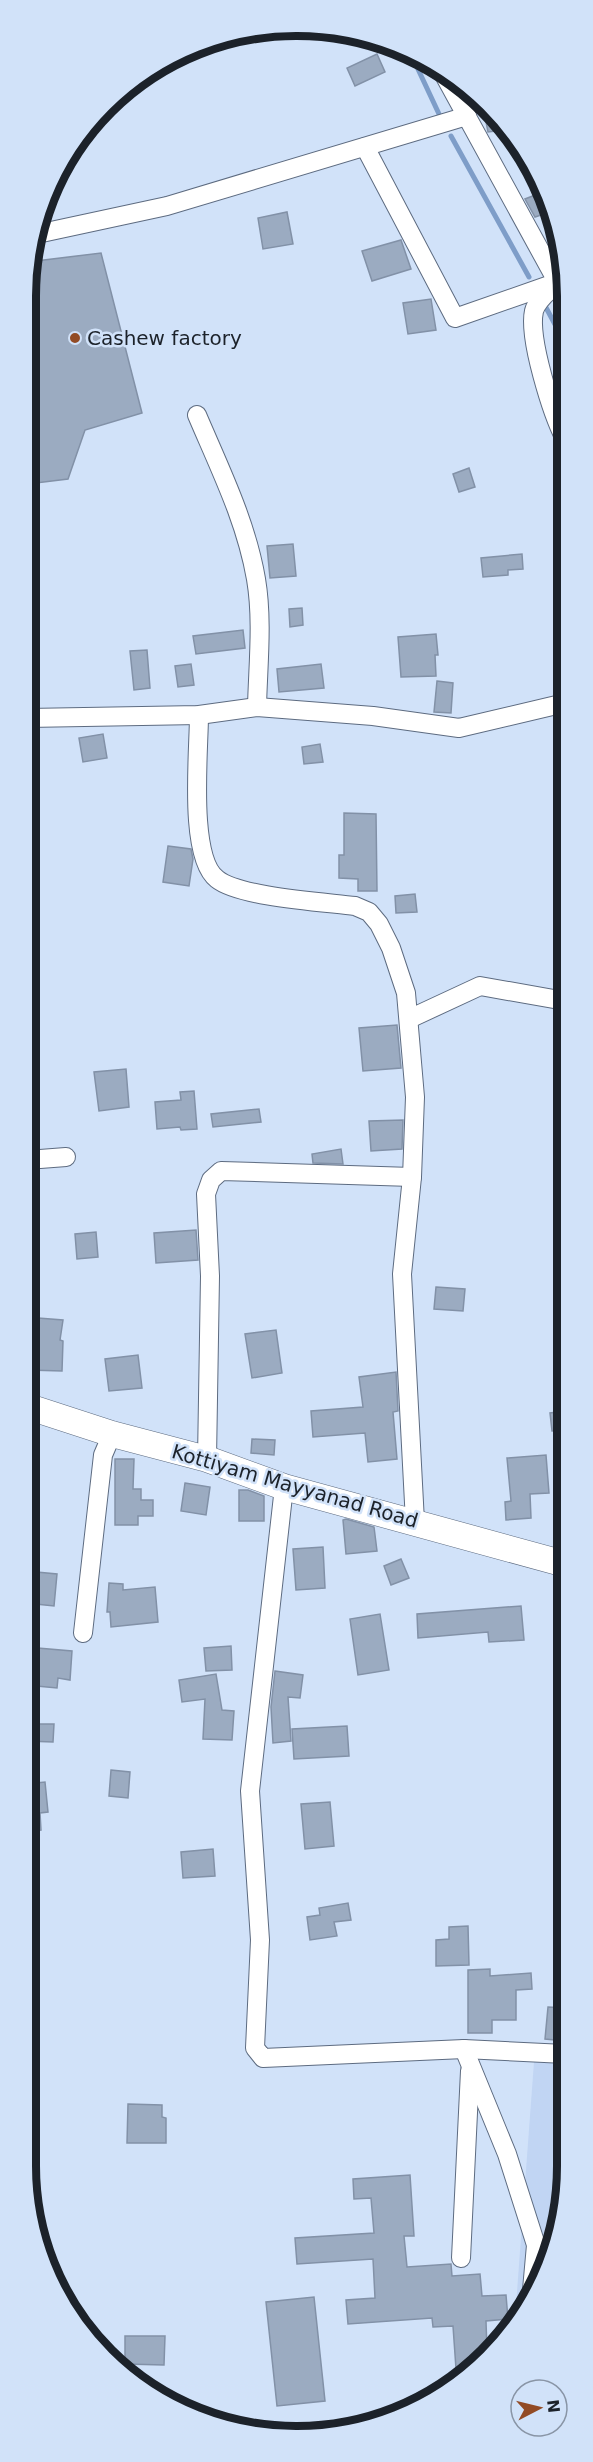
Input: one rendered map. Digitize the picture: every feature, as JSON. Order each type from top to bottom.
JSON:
[{"type":"main road","name":"Kottiyam Mayyanad Road","points":[[36,1409],[112,1434],[207,1459],[284,1487],[557,1562]]},
{"type":"street","points":[[452,88],[556,278]]},
{"type":"street","points":[[44,232],[167,206],[467,116]]},
{"type":"street","points":[[365,147],[455,318],[557,290]]},
{"type":"street","points":[[557,292],[537,303],[533,324],[547,390],[557,423]]},
{"type":"street","points":[[197,416],[242,520],[256,580],[259,614],[257,707]]},
{"type":"street","points":[[36,718],[199,715],[257,707],[373,716],[459,728],[557,705]]},
{"type":"street","points":[[199,715],[198,837],[206,863],[215,879],[229,886],[256,893],[355,906],[369,912],[379,924],[390,948],[406,993],[415,1097],[412,1177],[402,1274],[415,1522]]},
{"type":"street","points":[[409,1019],[480,986],[557,1000]]},
{"type":"street","points":[[36,1159],[66,1157]]},
{"type":"street","points":[[207,1459],[210,1276],[206,1194],[211,1180],[221,1171],[412,1177]]},
{"type":"street","points":[[83,1633],[103,1455],[112,1434]]},
{"type":"street","points":[[284,1487],[250,1791],[260,1940],[255,2048],[263,2058],[557,2054]]},
{"type":"street","points":[[461,2258],[467,2056]]},
{"type":"street","points":[[467,2056],[507,2154],[537,2245],[534,2271]]},
{"type":"shaded area","points":[[534,2062],[557,2063],[555,2200],[543,2249],[530,2281],[516,2305]]},
{"type":"building","points":[[377,54],[385,72],[355,86],[347,68]]},
{"type":"building","points":[[485,117],[497,131],[488,132]]},
{"type":"building","points":[[536,195],[543,214],[535,217],[525,199]]},
{"type":"building","points":[[287,212],[293,244],[263,249],[258,218]]},
{"type":"building","points":[[401,240],[411,269],[372,281],[362,251]]},
{"type":"building","name":"Cashew factory","points":[[101,253],[142,413],[85,430],[68,479],[36,483],[36,296],[38,261]]},
{"type":"building","points":[[431,299],[436,330],[408,334],[403,303]]},
{"type":"building","points":[[469,468],[475,487],[459,492],[453,474]]},
{"type":"building","points":[[293,544],[296,576],[270,578],[267,546]]},
{"type":"building","points":[[522,554],[523,569],[508,570],[508,575],[483,577],[481,558]]},
{"type":"building","points":[[302,608],[303,625],[290,627],[289,609]]},
{"type":"building","points":[[243,630],[245,648],[196,654],[193,636]]},
{"type":"building","points":[[436,634],[438,655],[435,655],[436,676],[401,677],[398,637]]},
{"type":"building","points":[[147,650],[150,688],[134,690],[130,651]]},
{"type":"building","points":[[191,664],[194,685],[178,687],[175,666]]},
{"type":"building","points":[[321,664],[324,688],[279,692],[277,669]]},
{"type":"building","points":[[437,681],[453,683],[451,713],[434,712]]},
{"type":"building","points":[[103,734],[107,758],[83,762],[79,738]]},
{"type":"building","points":[[320,744],[323,762],[304,764],[302,747]]},
{"type":"building","points":[[344,813],[376,814],[377,891],[358,891],[358,879],[339,878],[339,855],[344,855]]},
{"type":"building","points":[[168,846],[191,849],[193,859],[189,886],[163,882]]},
{"type":"building","points":[[415,894],[417,912],[396,913],[395,896]]},
{"type":"building","points":[[397,1025],[401,1068],[363,1071],[359,1028]]},
{"type":"building","points":[[126,1069],[129,1107],[99,1111],[94,1072]]},
{"type":"building","points":[[194,1091],[197,1129],[181,1130],[180,1127],[157,1129],[155,1102],[181,1100],[180,1092]]},
{"type":"building","points":[[259,1109],[261,1122],[213,1127],[211,1114]]},
{"type":"building","points":[[403,1120],[402,1149],[371,1151],[369,1121]]},
{"type":"building","points":[[341,1149],[343,1164],[313,1163],[312,1154]]},
{"type":"building","points":[[196,1230],[198,1260],[156,1263],[154,1233]]},
{"type":"building","points":[[96,1232],[98,1257],[77,1259],[75,1234]]},
{"type":"building","points":[[436,1287],[465,1289],[463,1311],[434,1309]]},
{"type":"building","points":[[38,1318],[63,1320],[60,1340],[63,1341],[62,1371],[36,1370]]},
{"type":"building","points":[[276,1330],[282,1373],[252,1378],[245,1334]]},
{"type":"building","points":[[138,1355],[142,1388],[109,1391],[105,1359]]},
{"type":"building","points":[[396,1372],[398,1411],[393,1412],[397,1459],[368,1462],[365,1433],[313,1437],[311,1411],[363,1407],[359,1377]]},
{"type":"building","points":[[557,1412],[557,1431],[552,1431],[550,1413]]},
{"type":"building","points":[[252,1439],[275,1440],[274,1455],[251,1453]]},
{"type":"building","points":[[546,1455],[549,1493],[530,1494],[531,1518],[506,1520],[505,1502],[511,1501],[507,1458]]},
{"type":"building","points":[[115,1459],[134,1459],[133,1489],[141,1489],[141,1500],[153,1500],[153,1516],[138,1516],[138,1525],[115,1525]]},
{"type":"building","points":[[185,1483],[210,1487],[206,1515],[181,1511]]},
{"type":"building","points":[[239,1490],[248,1490],[264,1496],[264,1521],[239,1521]]},
{"type":"building","points":[[343,1520],[374,1527],[377,1551],[346,1554]]},
{"type":"building","points":[[323,1547],[325,1588],[296,1590],[293,1549]]},
{"type":"building","points":[[401,1559],[409,1578],[391,1585],[384,1566]]},
{"type":"building","points":[[36,1572],[57,1574],[54,1606],[36,1604]]},
{"type":"building","points":[[109,1583],[123,1584],[123,1590],[155,1587],[158,1622],[111,1627],[110,1612],[107,1612]]},
{"type":"building","points":[[521,1606],[524,1640],[489,1642],[488,1632],[418,1638],[417,1614]]},
{"type":"building","points":[[380,1614],[389,1670],[358,1675],[350,1619]]},
{"type":"building","points":[[231,1646],[232,1670],[206,1671],[204,1648]]},
{"type":"building","points":[[36,1648],[72,1651],[70,1680],[58,1678],[57,1688],[36,1686]]},
{"type":"building","points":[[275,1671],[303,1675],[300,1698],[288,1697],[291,1741],[273,1743],[271,1707]]},
{"type":"building","points":[[216,1674],[222,1710],[234,1711],[232,1740],[203,1739],[205,1699],[182,1702],[179,1680]]},
{"type":"building","points":[[36,1724],[54,1724],[53,1742],[36,1741]]},
{"type":"building","points":[[347,1726],[349,1756],[294,1759],[292,1729]]},
{"type":"building","points":[[111,1770],[130,1772],[128,1798],[109,1796]]},
{"type":"building","points":[[45,1782],[48,1812],[40,1813],[41,1830],[36,1831],[36,1783]]},
{"type":"building","points":[[330,1802],[334,1846],[305,1849],[301,1804]]},
{"type":"building","points":[[213,1849],[215,1876],[183,1878],[181,1852]]},
{"type":"building","points":[[348,1903],[351,1920],[334,1922],[337,1936],[310,1940],[307,1917],[320,1915],[319,1908]]},
{"type":"building","points":[[468,1926],[469,1965],[436,1966],[436,1940],[449,1939],[449,1927]]},
{"type":"building","points":[[490,1969],[490,1976],[531,1973],[532,1989],[516,1990],[516,2020],[492,2020],[492,2033],[468,2033],[468,1970]]},
{"type":"building","points":[[548,2007],[557,2008],[557,2040],[545,2039]]},
{"type":"building","points":[[128,2104],[162,2105],[162,2117],[166,2118],[166,2143],[127,2143]]},
{"type":"building","points":[[410,2175],[414,2236],[404,2236],[407,2267],[451,2264],[452,2276],[480,2274],[482,2296],[506,2295],[508,2317],[486,2321],[487,2343],[456,2371],[453,2326],[433,2327],[432,2318],[348,2324],[346,2300],[375,2298],[373,2259],[297,2264],[295,2238],[374,2233],[371,2198],[354,2199],[353,2179]]},
{"type":"building","points":[[314,2297],[325,2401],[277,2406],[266,2302]]},
{"type":"building","points":[[125,2336],[165,2336],[164,2365],[129,2364],[125,2361]]},
{"type":"waterway","points":[[416,65],[439,114]]},
{"type":"waterway","points":[[451,136],[529,277]]},
{"type":"waterway","points":[[543,302],[557,328]]},
{"type":"place","name":"Cashew factory","points":[[75,338]]}]
